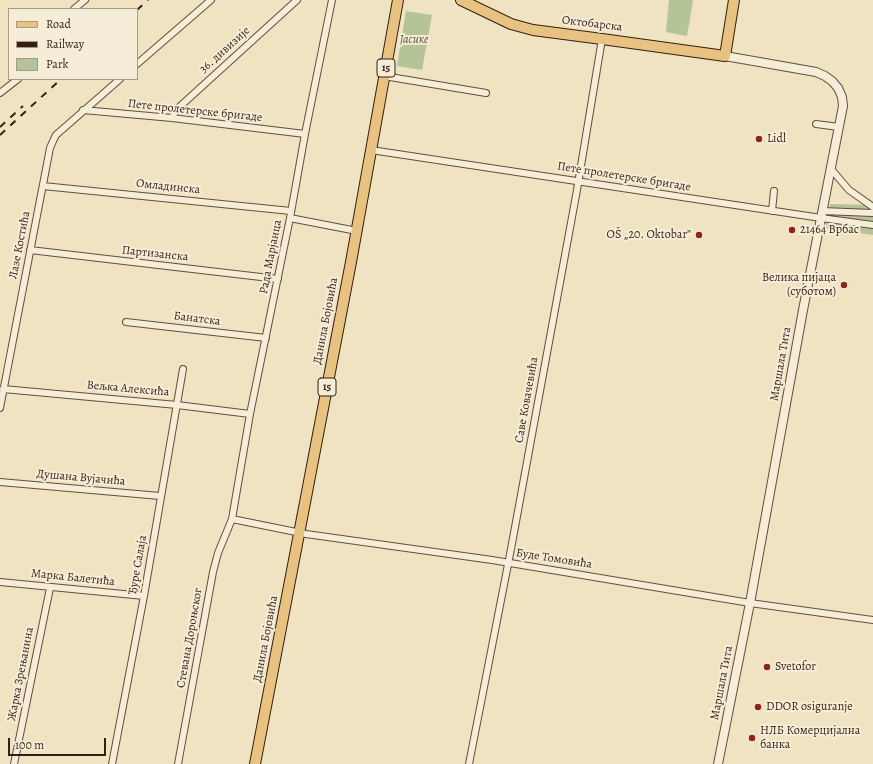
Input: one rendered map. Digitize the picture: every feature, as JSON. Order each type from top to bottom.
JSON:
[{"type":"main road","name":"Данила Бојовића","points":[[255,764],[356,231],[398,0]]},
{"type":"main road","name":"Октобарска","points":[[461,0],[511,24],[525,28],[725,56]]},
{"type":"main road","points":[[725,56],[734,0]]},
{"type":"street","points":[[75,8],[85,0]]},
{"type":"street","points":[[138,63],[212,0]]},
{"type":"street","name":"36. дивизије","points":[[172,118],[176,110],[296,0]]},
{"type":"street","name":"Рада Марјанца","points":[[232,519],[250,414],[278,279],[332,0]]},
{"type":"street","name":"Саве Ковачевића","points":[[469,764],[579,181],[602,38]]},
{"type":"street","name":"Маршала Тита","points":[[718,764],[750,603],[803,310],[840,128],[843,106],[842,97],[838,88],[828,78],[816,72],[725,56]]},
{"type":"street","points":[[384,76],[486,93]]},
{"type":"street","points":[[0,93],[17,80]]},
{"type":"street","points":[[83,110],[119,80]]},
{"type":"street","name":"Пете пролетерске бригаде","points":[[83,110],[172,118],[305,134]]},
{"type":"street","name":"Лазе Костића","points":[[0,408],[50,148],[56,135],[83,110]]},
{"type":"street","points":[[816,124],[840,128]]},
{"type":"street","name":"Пете пролетерске бригаде","points":[[371,150],[772,211],[822,215],[873,225]]},
{"type":"street","points":[[831,169],[849,190],[873,207]]},
{"type":"street","name":"Омладинска","points":[[43,186],[291,211]]},
{"type":"street","points":[[772,211],[774,191]]},
{"type":"street","points":[[822,215],[873,213]]},
{"type":"street","points":[[290,218],[356,231]]},
{"type":"street","name":"Партизанска","points":[[30,250],[278,279]]},
{"type":"street","name":"Банатска","points":[[126,322],[266,338]]},
{"type":"street","name":"Ђуре Салаја","points":[[112,764],[144,596],[183,369]]},
{"type":"street","name":"Вељка Алексића","points":[[3,389],[177,405],[250,414]]},
{"type":"street","name":"Душана Вујачића","points":[[0,482],[160,496]]},
{"type":"street","name":"Буде Томовића","points":[[232,519],[299,533],[508,563],[750,603],[873,620]]},
{"type":"street","name":"Стевана Дороњског","points":[[178,764],[213,572],[218,553],[232,519]]},
{"type":"street","name":"Марка Балетића","points":[[0,582],[144,596]]},
{"type":"street","name":"Жарка Зрењанина","points":[[14,764],[50,588]]},
{"type":"green space","points":[[669,0],[693,0],[687,36],[666,32]]},
{"type":"green space","name":"Јасике","points":[[406,11],[432,15],[422,70],[397,66]]},
{"type":"green space","points":[[830,204],[873,205],[873,235],[825,228]]},
{"type":"railway","points":[[138,9],[148,0]]},
{"type":"railway","points":[[0,135],[60,80]]},
{"type":"railway","points":[[0,127],[23,106]]},
{"type":"place","name":"Lidl","points":[[759,139]]},
{"type":"place","name":"21464 Врбас","points":[[792,230]]},
{"type":"place","name":"OŠ „20. Oktobar”","points":[[699,235]]},
{"type":"place","name":"Велика пијаца (суботом)","points":[[844,285]]},
{"type":"place","name":"Svetofor","points":[[767,667]]},
{"type":"place","name":"DDOR osiguranje","points":[[758,707]]},
{"type":"place","name":"НЛБ Комерцијална банка","points":[[752,738]]}]
